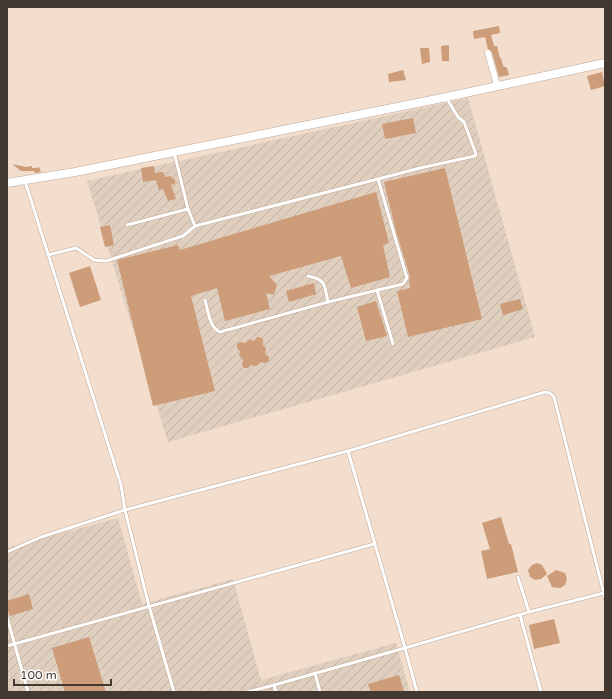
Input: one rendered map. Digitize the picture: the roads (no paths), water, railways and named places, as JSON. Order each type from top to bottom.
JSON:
[{"type":"street","points":[[488,53],[497,86]]},
{"type":"street","points":[[7,183],[25,181],[447,97],[605,63]]},
{"type":"lane","points":[[48,255],[76,248],[94,260],[106,261],[183,236],[195,226],[420,168],[475,156],[476,154],[464,122],[458,116],[447,97]]},
{"type":"lane","points":[[173,151],[188,209],[195,226]]},
{"type":"lane","points":[[206,300],[212,326],[220,332],[328,302],[403,284],[406,278],[378,179]]},
{"type":"lane","points":[[25,181],[121,485],[124,510],[149,606],[174,692]]},
{"type":"lane","points":[[127,225],[188,209]]},
{"type":"lane","points":[[308,276],[321,279],[324,283],[328,302]]},
{"type":"lane","points":[[377,290],[393,344]]},
{"type":"lane","points":[[7,552],[41,537],[124,510],[348,451],[545,392],[550,393],[554,397],[605,598]]},
{"type":"lane","points":[[348,451],[418,692]]},
{"type":"lane","points":[[7,646],[374,544]]},
{"type":"lane","points":[[518,577],[529,612]]},
{"type":"lane","points":[[247,692],[529,612],[604,593]]},
{"type":"lane","points":[[520,615],[541,692]]},
{"type":"lane","points":[[7,617],[28,692]]},
{"type":"lane","points":[[315,673],[320,692]]},
{"type":"lane","points":[[274,685],[276,692]]}]
